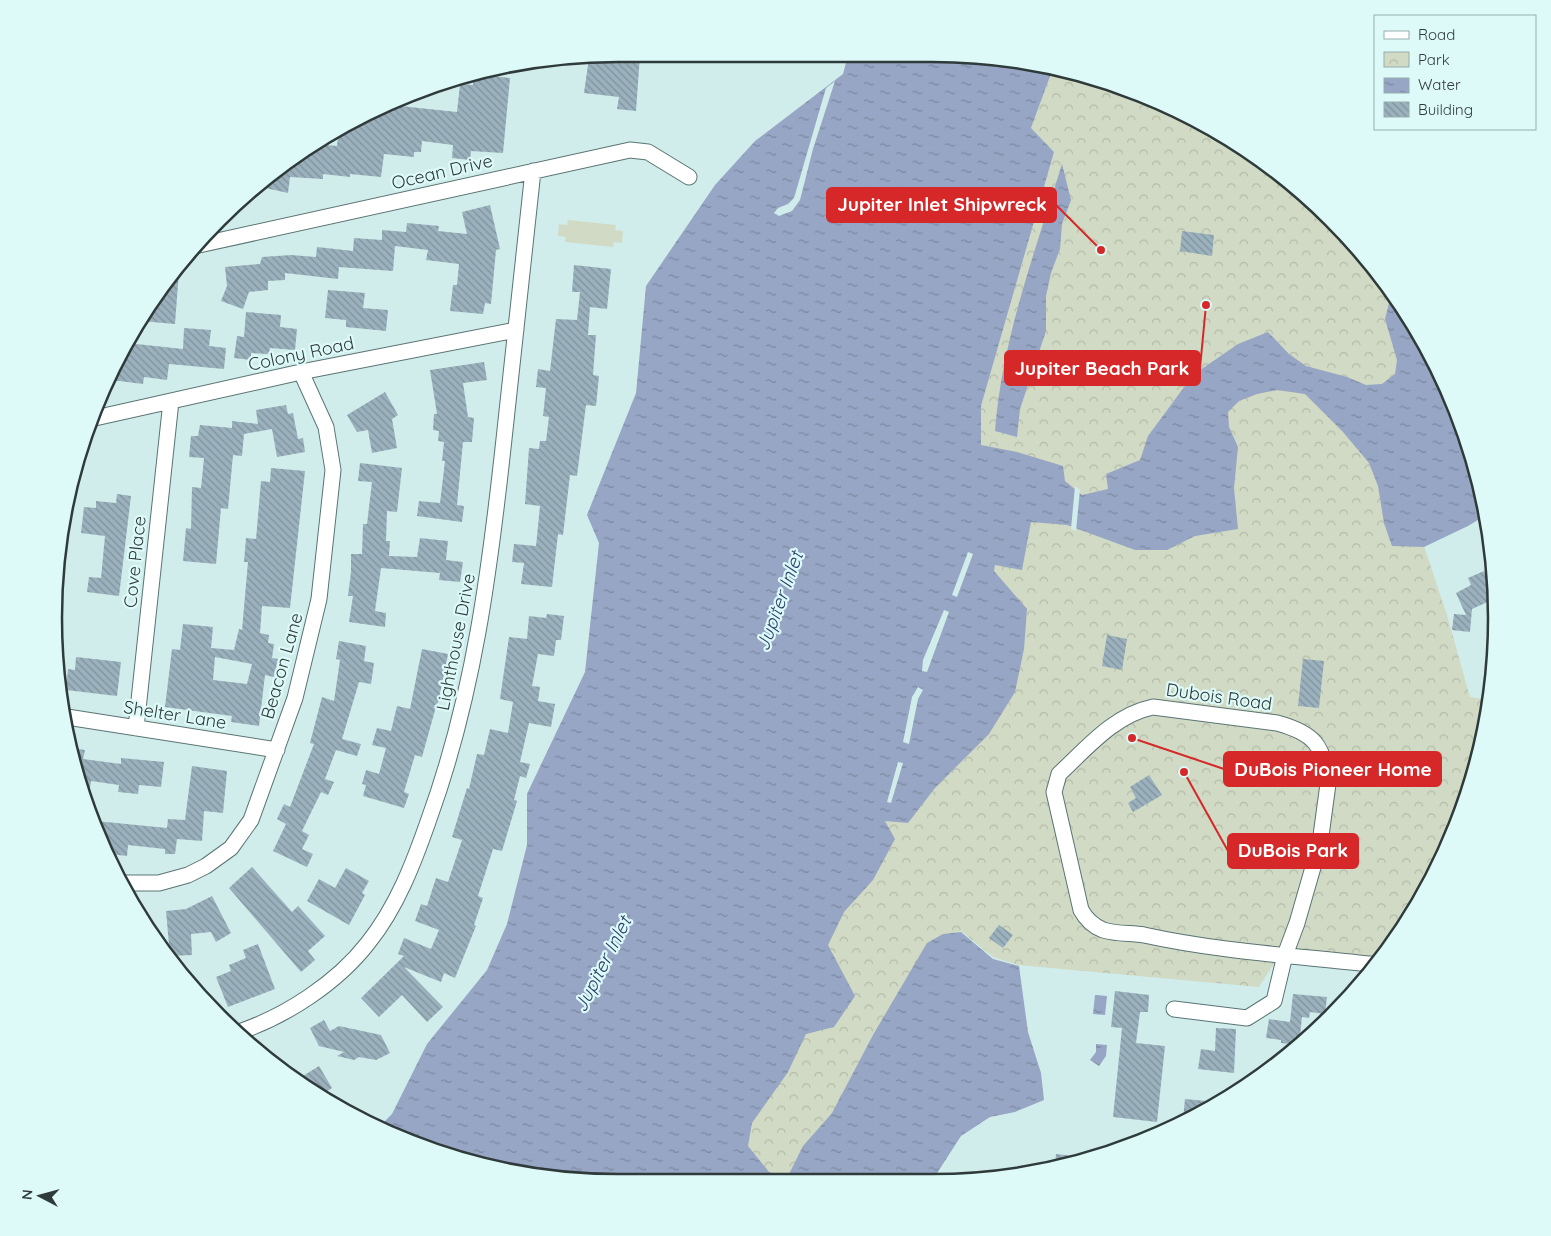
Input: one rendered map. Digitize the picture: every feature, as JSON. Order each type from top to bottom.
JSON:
[{"type":"street","name":"Ocean Drive","points":[[207,244],[630,150],[648,152],[689,177]]},
{"type":"street","name":"Lighthouse Drive","points":[[245,1029],[280,1014],[312,993],[355,959],[387,917],[417,852],[454,743],[469,683],[484,607],[533,171]]},
{"type":"street","name":"Colony Road","points":[[100,417],[301,372],[516,330]]},
{"type":"street","name":"Beacon Lane","points":[[131,884],[138,885],[169,881],[206,866],[226,852],[251,820],[295,698],[319,598],[333,470],[326,427],[301,372]]},
{"type":"street","name":"Cove Place","points":[[136,728],[171,401]]},
{"type":"street","name":"Dubois Road","points":[[1285,954],[1313,872],[1323,829],[1327,774],[1323,755],[1312,738],[1296,728],[1276,723],[1153,707],[1133,713],[1116,722],[1059,774],[1054,792],[1081,910],[1094,925],[1112,932],[1134,934],[1183,944],[1368,964]]},
{"type":"street","name":"Shelter Lane","points":[[71,717],[277,750]]},
{"type":"street","points":[[1174,1009],[1247,1018],[1274,1000],[1285,954]]},
{"type":"green space","points":[[1050,75],[1112,92],[1179,120],[1242,156],[1299,200],[1351,252],[1395,309],[1431,372],[1446,405],[1462,448],[1422,540],[1447,615],[1470,697],[1483,699],[1470,762],[1446,831],[1431,864],[1395,927],[1369,962],[1276,960],[1259,987],[1018,965],[993,957],[961,931],[930,941],[820,1135],[791,1174],[769,1174],[747,1147],[751,1123],[789,1020],[883,820],[981,445],[981,406],[1054,152],[1031,128]]},
{"type":"green space","points":[[568,220],[616,225],[615,230],[623,231],[622,243],[614,242],[613,247],[565,242],[566,237],[558,236],[559,224],[567,225]]},
{"type":"water","name":"Jupiter Inlet","points":[[846,62],[933,62],[1006,67],[1050,75],[1031,128],[1054,152],[981,406],[981,445],[1017,452],[1063,466],[1065,481],[1082,495],[1108,489],[1106,474],[1140,460],[1148,436],[1193,375],[1238,344],[1268,332],[1289,354],[1306,366],[1347,377],[1366,385],[1382,384],[1395,374],[1397,360],[1385,319],[1389,301],[1414,340],[1446,405],[1470,474],[1480,519],[1424,547],[1392,546],[1384,523],[1378,486],[1369,463],[1343,432],[1305,394],[1277,390],[1257,394],[1239,401],[1228,412],[1229,427],[1238,447],[1234,488],[1238,529],[1195,536],[1167,550],[1135,550],[1067,525],[1031,522],[1022,570],[995,565],[994,571],[1027,609],[1024,649],[1015,692],[989,734],[935,788],[908,823],[885,821],[895,839],[873,880],[844,912],[828,945],[855,996],[834,1027],[806,1034],[788,1072],[752,1123],[748,1146],[769,1172],[775,1174],[618,1174],[545,1169],[474,1155],[405,1131],[384,1122],[392,1114],[427,1044],[487,970],[507,924],[527,845],[527,794],[585,672],[599,543],[587,515],[636,393],[646,286],[715,185],[755,141],[843,74]]},
{"type":"water","points":[[1062,164],[1071,200],[1062,224],[1060,249],[1051,273],[1046,296],[1046,331],[1020,409],[1017,437],[995,431],[999,397],[1012,329]]},
{"type":"water","points":[[961,932],[993,959],[1019,966],[1028,1032],[1041,1073],[1044,1100],[1015,1112],[990,1117],[961,1136],[937,1174],[789,1174],[803,1146],[832,1113],[873,1035],[927,943],[943,934]]},
{"type":"water","points":[[1095,995],[1107,996],[1105,1015],[1093,1014]]},
{"type":"water","points":[[1096,1044],[1107,1045],[1106,1056],[1099,1066],[1090,1060],[1096,1052]]},
{"type":"pier","points":[[835,81],[813,149],[800,200],[792,211],[779,216],[774,213],[778,208],[788,204],[794,198],[826,88]]},
{"type":"pier","points":[[1075,486],[1080,490],[1076,531],[1071,529]]},
{"type":"pier","points":[[968,552],[973,554],[957,597],[952,595]]},
{"type":"pier","points":[[944,610],[949,612],[927,672],[922,671],[923,660]]},
{"type":"pier","points":[[918,687],[923,690],[918,699],[909,744],[903,742],[912,697]]},
{"type":"pier","points":[[898,762],[903,763],[891,803],[887,802]]},
{"type":"building","points":[[640,62],[636,111],[617,109],[619,97],[584,93],[588,64]]},
{"type":"building","points":[[495,76],[510,78],[503,153],[471,151],[470,160],[452,158],[453,145],[422,141],[421,152],[414,152],[414,157],[384,154],[381,177],[350,174],[350,177],[323,174],[323,179],[290,177],[288,193],[266,188],[327,145],[337,146],[338,138],[340,137],[402,106],[457,112],[460,85],[473,85],[473,81]]},
{"type":"building","points":[[490,205],[500,249],[496,250],[491,304],[485,303],[483,314],[450,311],[453,285],[457,285],[459,264],[426,260],[428,250],[395,246],[393,271],[339,267],[338,279],[285,273],[285,280],[268,281],[268,290],[249,292],[243,309],[221,301],[227,286],[225,267],[260,264],[262,257],[291,255],[316,257],[317,247],[353,251],[354,238],[382,240],[382,230],[406,232],[407,223],[439,226],[438,231],[467,234],[462,212]]},
{"type":"building","points":[[1182,231],[1214,235],[1212,256],[1180,251]]},
{"type":"building","points":[[574,265],[611,269],[607,309],[590,307],[588,335],[596,335],[593,375],[599,376],[596,406],[586,405],[577,476],[570,475],[563,535],[558,534],[552,587],[521,584],[524,563],[512,562],[514,544],[536,546],[540,506],[525,504],[529,448],[539,449],[540,441],[546,441],[549,417],[543,416],[546,388],[536,387],[538,369],[550,371],[556,319],[577,320],[580,292],[572,292]]},
{"type":"building","points":[[178,278],[175,324],[148,322]]},
{"type":"building","points":[[328,290],[365,293],[363,308],[388,310],[386,331],[346,327],[346,320],[325,318]]},
{"type":"building","points":[[246,312],[281,315],[280,327],[297,329],[295,350],[270,348],[269,354],[251,353],[251,360],[234,358],[237,336],[244,337]]},
{"type":"building","points":[[184,328],[211,330],[209,346],[226,348],[224,369],[169,364],[167,380],[144,377],[143,384],[116,381],[135,344],[183,349]]},
{"type":"building","points":[[484,362],[487,380],[463,383],[468,417],[474,418],[472,442],[463,442],[457,505],[464,506],[462,522],[417,516],[419,501],[440,503],[445,461],[442,461],[444,442],[438,441],[439,431],[433,430],[434,414],[437,414],[430,370]]},
{"type":"building","points":[[385,392],[398,415],[392,419],[397,448],[372,453],[368,430],[357,432],[347,415]]},
{"type":"building","points":[[286,405],[288,414],[293,413],[298,439],[303,438],[305,452],[277,457],[272,429],[244,434],[242,456],[233,455],[228,509],[221,508],[216,564],[183,561],[186,528],[191,529],[192,487],[201,488],[204,458],[189,457],[191,436],[198,436],[200,425],[232,428],[232,421],[258,424],[256,410]]},
{"type":"building","points":[[360,463],[402,468],[397,512],[387,511],[386,541],[390,541],[389,556],[417,557],[420,538],[448,541],[446,560],[463,562],[460,582],[439,580],[440,573],[381,568],[375,611],[386,613],[385,627],[349,622],[353,596],[348,596],[351,554],[362,554],[363,524],[367,524],[372,482],[358,481]]},
{"type":"building","points":[[271,468],[305,471],[290,608],[262,606],[260,633],[269,635],[268,643],[274,644],[272,658],[278,659],[274,677],[265,675],[259,726],[231,722],[232,716],[165,707],[172,649],[180,650],[183,624],[213,627],[211,648],[234,650],[239,629],[242,630],[248,562],[244,562],[246,538],[256,539],[261,481],[270,482]],"holes":[[[215,657],[252,664],[247,684],[213,680]]]},
{"type":"building","points":[[117,494],[131,496],[119,596],[87,592],[89,577],[101,578],[105,536],[81,533],[84,507],[96,508],[96,501],[116,503]]},
{"type":"building","points":[[1484,571],[1486,576],[1488,602],[1472,609],[1470,632],[1452,630],[1454,614],[1466,615],[1456,593],[1471,585],[1468,578]]},
{"type":"building","points":[[547,614],[564,616],[561,640],[556,640],[554,656],[538,654],[532,686],[540,687],[538,701],[555,704],[551,727],[529,723],[520,762],[530,764],[526,778],[520,776],[514,800],[517,801],[502,851],[493,849],[478,896],[483,898],[474,925],[476,926],[455,978],[444,973],[441,982],[404,967],[443,1007],[427,1022],[402,995],[379,1017],[361,998],[404,956],[398,954],[404,938],[431,949],[439,930],[415,921],[421,904],[427,906],[436,878],[448,882],[462,840],[452,837],[467,788],[469,789],[477,754],[484,755],[490,729],[508,733],[513,702],[500,699],[509,637],[527,639],[529,616],[546,618]]},
{"type":"building","points":[[1107,635],[1127,639],[1122,670],[1102,666]]},
{"type":"building","points":[[339,641],[366,646],[364,661],[374,663],[371,684],[359,682],[342,739],[361,744],[357,756],[336,750],[325,779],[334,782],[328,795],[321,792],[302,831],[309,835],[302,849],[313,854],[307,867],[273,851],[286,824],[277,819],[284,804],[290,807],[314,744],[310,743],[322,697],[334,701],[340,660],[336,659]]},
{"type":"building","points":[[422,649],[448,654],[438,703],[422,757],[415,755],[404,792],[409,794],[404,808],[363,796],[366,785],[362,784],[366,770],[379,774],[386,748],[372,745],[377,728],[391,731],[397,706],[410,709]]},
{"type":"building","points":[[76,657],[121,662],[117,696],[67,690],[68,669],[75,670]]},
{"type":"building","points":[[1303,659],[1324,661],[1319,708],[1298,706]]},
{"type":"building","points":[[78,749],[85,750],[83,759],[121,764],[121,758],[164,762],[161,787],[139,785],[138,794],[118,792],[119,785],[91,781],[90,790]]},
{"type":"building","points":[[192,766],[227,771],[223,813],[204,811],[202,841],[177,839],[175,854],[165,854],[165,849],[128,845],[127,856],[116,855],[101,822],[167,828],[168,819],[185,820]]},
{"type":"building","points":[[1149,775],[1162,795],[1133,812],[1128,803],[1136,798],[1130,787]]},
{"type":"building","points":[[252,867],[292,912],[298,906],[325,936],[308,951],[315,960],[301,972],[229,888]]},
{"type":"building","points":[[346,868],[369,881],[362,893],[365,895],[349,925],[307,901],[319,879],[335,888]]},
{"type":"building","points":[[212,896],[231,933],[216,942],[211,932],[191,934],[192,955],[177,956],[169,945],[166,911],[186,909]]},
{"type":"building","points":[[999,925],[1013,935],[1003,948],[989,938]]},
{"type":"building","points":[[258,944],[275,989],[228,1007],[216,977],[231,971],[229,965],[246,958],[243,950]]},
{"type":"building","points":[[1115,991],[1149,995],[1148,1012],[1140,1012],[1136,1043],[1165,1046],[1157,1122],[1113,1117],[1122,1028],[1111,1027]]},
{"type":"building","points":[[1293,994],[1327,997],[1325,1012],[1323,1014],[1310,1012],[1309,1018],[1302,1017],[1300,1035],[1289,1044],[1281,1043],[1281,1040],[1266,1038],[1269,1019],[1290,1022]]},
{"type":"building","points":[[324,1020],[330,1031],[339,1026],[381,1035],[390,1053],[376,1060],[359,1057],[354,1060],[337,1056],[344,1052],[319,1046],[310,1028]]},
{"type":"building","points":[[1216,1028],[1236,1029],[1234,1073],[1198,1069],[1201,1049],[1215,1051]]},
{"type":"building","points":[[319,1066],[332,1088],[327,1091],[303,1076]]},
{"type":"building","points":[[1185,1099],[1206,1101],[1206,1102],[1184,1114]]},
{"type":"building","points":[[1056,1154],[1073,1156],[1056,1160]]},
{"type":"place","name":"Jupiter Inlet Shipwreck","points":[[1101,250]]},
{"type":"place","name":"Jupiter Beach Park","points":[[1206,305]]},
{"type":"place","name":"DuBois Pioneer Home","points":[[1132,738]]},
{"type":"place","name":"DuBois Park","points":[[1184,772]]}]
